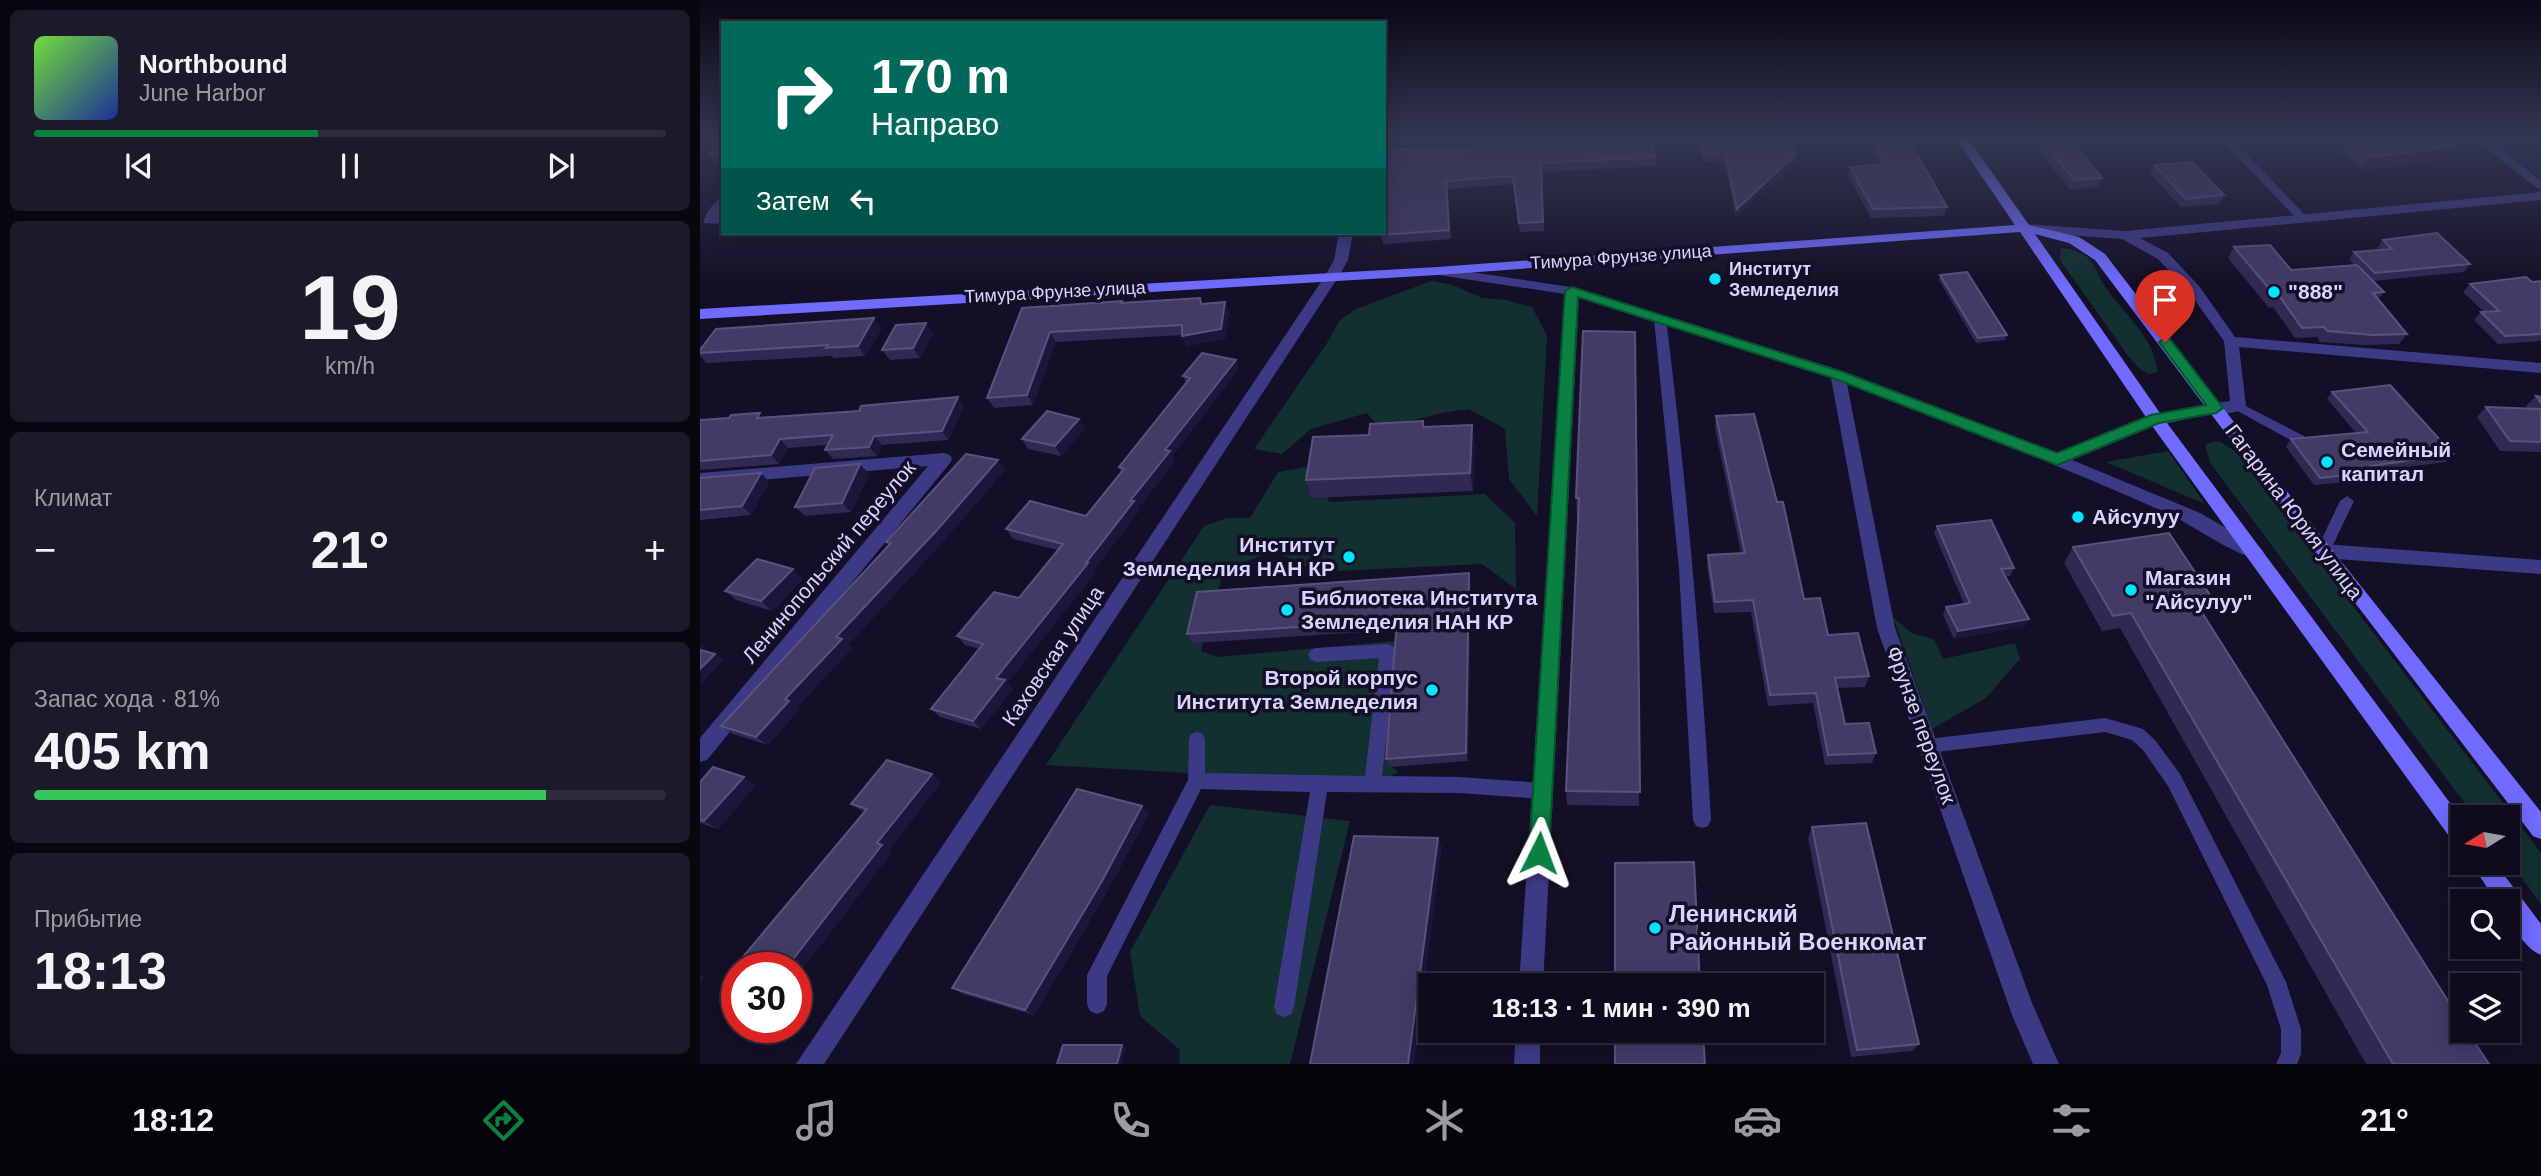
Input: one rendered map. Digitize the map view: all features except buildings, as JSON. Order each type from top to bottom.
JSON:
[{"type":"main road","points":[[1996,187],[2156,419],[2450,820]]},
{"type":"main road","name":"Тимура Фрунзе улица","points":[[700,314],[1437,271],[2025,228]]},
{"type":"main road","name":"Гагарина Юрия улица","points":[[2025,228],[2074,240],[2100,257],[2323,551],[2541,829]]},
{"type":"main road","points":[[2156,419],[2216,408]]},
{"type":"main road","points":[[2491,875],[2541,943]]},
{"type":"street","name":"Тимура Фрунзе улица","points":[[2025,228],[2125,235],[2541,196]]},
{"type":"street","points":[[711,219],[721,204]]},
{"type":"street","name":"Каховская улица","points":[[809,1064],[1332,276],[1341,260],[1346,235]]},
{"type":"street","points":[[2125,235],[2163,256],[2194,289],[2231,341],[2238,406],[2216,408]]},
{"type":"street","points":[[1437,271],[1572,291],[1838,375],[2057,459],[2194,518],[2255,553]]},
{"type":"street","name":"Тимура Фрунзе улица","points":[[1532,973],[1572,291]]},
{"type":"street","points":[[2231,341],[2541,368]]},
{"type":"street","name":"Фрунзе переулок","points":[[1838,375],[1886,628],[2021,1006],[2046,1064]]},
{"type":"street","points":[[2057,459],[2156,419]]},
{"type":"street","name":"Ленинопольский переулок","points":[[700,479],[944,459],[700,753]]},
{"type":"street","points":[[2323,551],[2541,567]]},
{"type":"street","points":[[1527,1064],[1528,1043]]},
{"type":"lane","points":[[2272,187],[2304,219]]},
{"type":"lane","points":[[1660,319],[1684,519],[1694,651],[1702,820]]},
{"type":"lane","points":[[2238,406],[2299,439]]},
{"type":"lane","points":[[2323,551],[2347,501]]},
{"type":"lane","points":[[1316,654],[1388,651],[1373,783]]},
{"type":"lane","points":[[1928,746],[2105,725],[2137,734],[2149,745],[2174,780],[2276,982],[2291,1029],[2291,1055],[2286,1064]]},
{"type":"lane","points":[[1097,1004],[1097,975],[1196,781],[1197,740]]},
{"type":"lane","points":[[1196,781],[1373,783],[1508,787],[1542,791]]},
{"type":"lane","points":[[1284,1007],[1320,784]]},
{"type":"green space","points":[[2061,248],[2078,252],[2092,262],[2108,291],[2143,335],[2155,359],[2157,372],[2149,374],[2142,371],[2128,356],[2060,260]]},
{"type":"green space","points":[[1431,281],[1453,285],[1482,298],[1506,300],[1532,307],[1547,336],[1537,516],[1509,479],[1505,429],[1469,409],[1441,413],[1381,429],[1367,413],[1311,429],[1282,454],[1254,449],[1327,343],[1339,321],[1356,309]]},
{"type":"green space","points":[[2219,441],[2235,451],[2504,805],[2466,805],[2210,463],[2205,444]]},
{"type":"green space","points":[[2168,451],[2205,504],[2106,462]]},
{"type":"green space","points":[[1319,465],[1329,502],[1485,494],[1515,523],[1516,589],[1482,564],[1315,572],[1274,551],[1243,563],[1221,580],[1201,651],[1218,657],[1405,640],[1390,766],[1399,772],[1373,783],[1046,765],[1204,526],[1227,518],[1250,518],[1278,472]]},
{"type":"green space","points":[[1893,617],[1913,634],[1934,639],[1943,659],[2015,643],[2020,659],[1986,698],[1932,729]]},
{"type":"green space","points":[[1210,805],[1350,821],[1290,1064],[1179,1064],[1180,1050],[1140,1016],[1130,952]]},
{"type":"green space","points":[[2520,825],[2541,853],[2541,904],[2519,875]]},
{"type":"place","name":"Институт Земледелия","points":[[1715,279]]},
{"type":"place","name":"\"888\"","points":[[2274,292]]},
{"type":"place","name":"Семейный капитал","points":[[2327,462]]},
{"type":"place","name":"Айсулуу","points":[[2078,517]]},
{"type":"place","name":"Институт Земледелия НАН КР","points":[[1349,557]]},
{"type":"place","name":"Магазин \"Айсулуу\"","points":[[2131,590]]},
{"type":"place","name":"Библиотека Института Земледелия НАН КР","points":[[1287,610]]},
{"type":"place","name":"Второй корпус Института Земледелия","points":[[1432,690]]},
{"type":"place","name":"Ленинский Районный Военкомат","points":[[1655,928]]},
{"type":"route","points":[[1539,853],[1572,291],[1838,375],[2057,459],[2156,419],[2216,408],[2165,342]]}]
